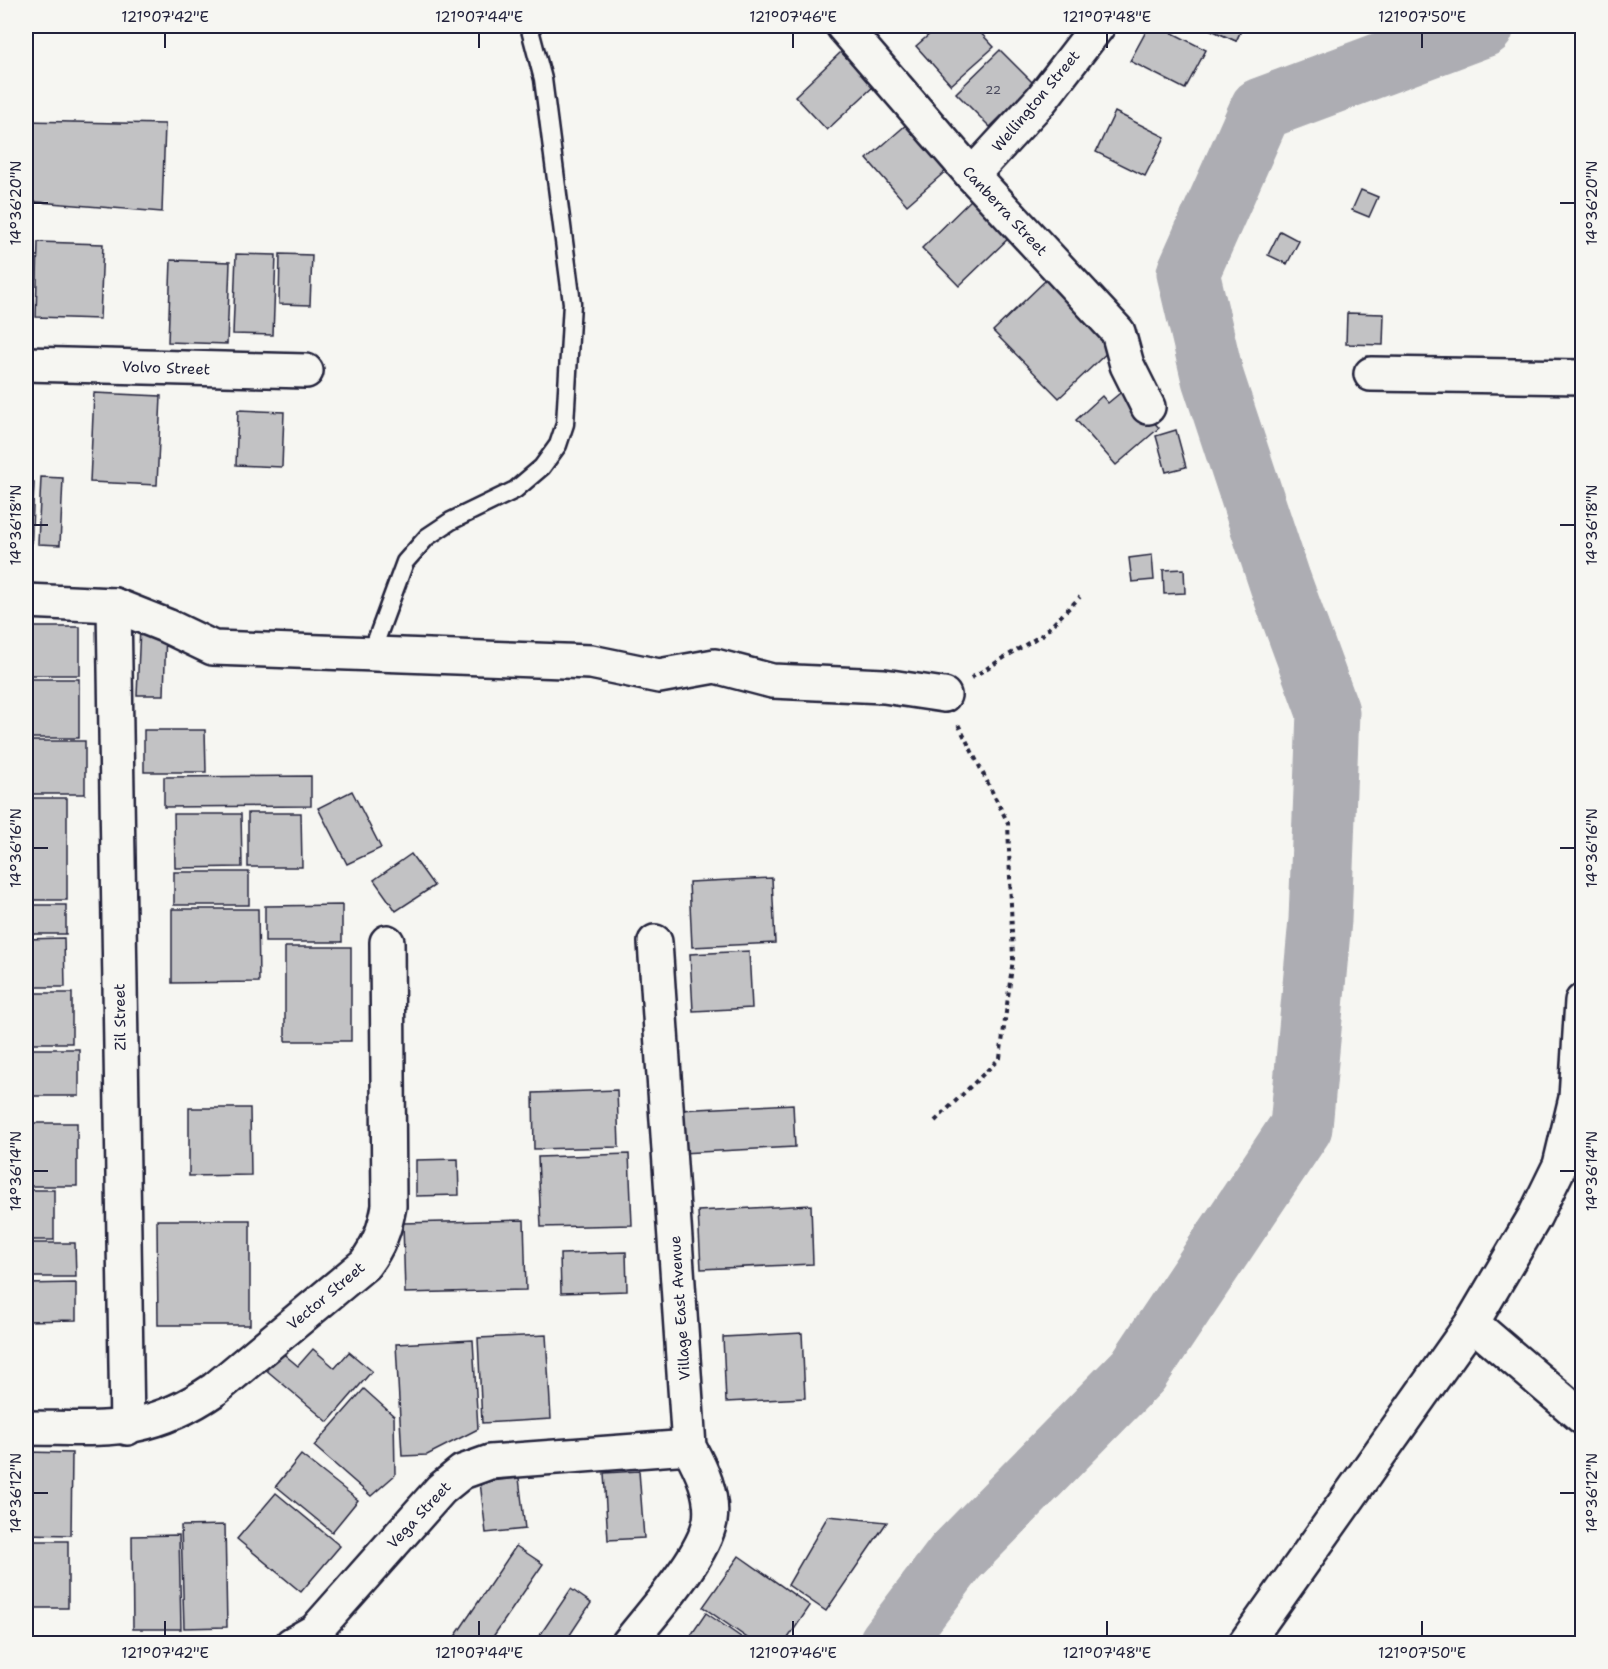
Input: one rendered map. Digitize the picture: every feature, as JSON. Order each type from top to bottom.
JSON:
[{"type":"street","name":"Canberra Street","points":[[843,26],[972,175],[1118,332],[1127,365],[1148,407]]},
{"type":"street","name":"Wellington Street","points":[[972,175],[1041,99],[1098,26]]},
{"type":"street","name":"Volvo Street","points":[[26,364],[306,371]]},
{"type":"street","points":[[1371,374],[1582,377]]},
{"type":"street","points":[[26,601],[114,605],[167,626],[213,648],[591,662],[659,676],[715,666],[772,681],[884,686],[944,695]]},
{"type":"street","name":"Zil Street","points":[[114,605],[127,1428]]},
{"type":"street","name":"Vector Street","points":[[26,1428],[127,1428],[165,1419],[189,1407],[215,1389],[365,1264],[385,1231],[389,1206],[387,942]]},
{"type":"street","name":"Village East Avenue","points":[[628,1644],[702,1546],[710,1520],[706,1478],[689,1447],[655,942]]},
{"type":"street","points":[[1245,1644],[1472,1323],[1535,1216],[1560,1165],[1576,1098],[1582,1001]]},
{"type":"street","points":[[1472,1323],[1582,1417]]},
{"type":"street","name":"Vega Street","points":[[292,1644],[315,1631],[441,1489],[462,1472],[490,1462],[689,1447]]},
{"type":"lane","points":[[371,654],[405,562],[428,537],[451,521],[514,490],[542,467],[558,444],[565,424],[572,303],[543,79],[529,26]]},
{"type":"path","points":[[935,1121],[1000,1058],[1013,958],[1008,823],[944,695],[1043,634],[1080,597]]},
{"type":"building","points":[[939,26],[974,26],[994,47],[951,85],[916,46]]},
{"type":"building","points":[[1149,26],[1159,26],[1206,50],[1185,89],[1130,61]]},
{"type":"building","points":[[1211,26],[1243,26],[1236,41],[1209,29]]},
{"type":"building","points":[[1211,26],[1243,26],[1236,41],[1209,29]]},
{"type":"building","points":[[1000,50],[1034,84],[990,127],[956,93]]},
{"type":"building","points":[[841,52],[874,86],[827,130],[795,96]]},
{"type":"building","points":[[1115,112],[1165,137],[1145,176],[1096,152]]},
{"type":"building","points":[[26,121],[165,124],[162,212],[26,201]]},
{"type":"building","points":[[907,124],[947,170],[907,205],[867,159]]},
{"type":"building","points":[[1361,190],[1378,197],[1369,217],[1352,210]]},
{"type":"building","points":[[976,195],[1013,234],[959,286],[922,248]]},
{"type":"building","points":[[1280,231],[1299,241],[1287,264],[1268,255]]},
{"type":"building","points":[[38,242],[103,244],[100,319],[36,317]]},
{"type":"building","points":[[236,254],[276,255],[273,335],[233,334]]},
{"type":"building","points":[[280,254],[312,255],[310,305],[279,304]]},
{"type":"building","points":[[171,260],[230,262],[227,344],[168,342]]},
{"type":"building","points":[[1046,280],[1112,348],[1059,398],[993,331]]},
{"type":"building","points":[[1347,313],[1384,314],[1383,345],[1346,344]]},
{"type":"building","points":[[1125,389],[1159,428],[1116,465],[1076,420],[1102,396],[1108,403]]},
{"type":"building","points":[[94,393],[161,396],[157,485],[90,482]]},
{"type":"building","points":[[238,410],[284,412],[282,467],[236,465]]},
{"type":"building","points":[[1176,430],[1186,467],[1166,472],[1156,436]]},
{"type":"building","points":[[41,477],[63,478],[60,545],[38,544]]},
{"type":"building","points":[[26,482],[34,482],[31,553],[26,553]]},
{"type":"building","points":[[1152,555],[1154,580],[1132,582],[1129,558]]},
{"type":"building","points":[[1184,569],[1185,593],[1164,594],[1163,570]]},
{"type":"building","points":[[26,626],[28,626],[28,674],[26,674]]},
{"type":"building","points":[[30,627],[80,627],[80,675],[30,675]]},
{"type":"building","points":[[140,627],[166,629],[164,695],[137,695]]},
{"type":"building","points":[[26,679],[79,679],[79,738],[26,738]]},
{"type":"building","points":[[144,730],[205,730],[206,772],[144,772]]},
{"type":"building","points":[[26,741],[85,741],[85,794],[26,794]]},
{"type":"building","points":[[311,776],[311,806],[164,807],[164,777]]},
{"type":"building","points":[[352,791],[381,848],[347,864],[318,808]]},
{"type":"building","points":[[26,798],[67,798],[67,900],[26,900]]},
{"type":"building","points":[[248,813],[301,813],[302,867],[248,867]]},
{"type":"building","points":[[174,814],[241,814],[242,867],[175,868]]},
{"type":"building","points":[[411,854],[434,886],[396,911],[374,880]]},
{"type":"building","points":[[174,872],[249,872],[249,905],[174,905]]},
{"type":"building","points":[[772,878],[775,943],[692,947],[689,882]]},
{"type":"building","points":[[26,905],[66,905],[66,934],[26,934]]},
{"type":"building","points":[[342,905],[342,942],[265,942],[265,906]]},
{"type":"building","points":[[172,909],[258,909],[259,982],[172,983]]},
{"type":"building","points":[[64,938],[65,987],[26,987],[26,939]]},
{"type":"building","points":[[285,947],[351,947],[351,1041],[285,1041]]},
{"type":"building","points":[[749,951],[752,1008],[693,1011],[690,954]]},
{"type":"building","points":[[26,993],[72,993],[72,1043],[26,1043]]},
{"type":"building","points":[[26,1049],[79,1049],[79,1096],[26,1096]]},
{"type":"building","points":[[617,1090],[619,1147],[534,1149],[533,1093]]},
{"type":"building","points":[[793,1104],[795,1147],[681,1153],[679,1110]]},
{"type":"building","points":[[189,1108],[250,1108],[251,1175],[189,1176]]},
{"type":"building","points":[[26,1123],[77,1123],[77,1186],[26,1186]]},
{"type":"building","points":[[629,1154],[632,1225],[541,1227],[538,1157]]},
{"type":"building","points":[[458,1159],[459,1195],[416,1196],[416,1160]]},
{"type":"building","points":[[26,1190],[54,1190],[54,1240],[26,1240]]},
{"type":"building","points":[[811,1205],[813,1264],[701,1269],[698,1211]]},
{"type":"building","points":[[157,1220],[250,1220],[250,1325],[158,1325]]},
{"type":"building","points":[[524,1220],[526,1290],[405,1293],[403,1223]]},
{"type":"building","points":[[26,1243],[75,1243],[76,1277],[26,1277]]},
{"type":"building","points":[[626,1252],[627,1291],[561,1293],[560,1254]]},
{"type":"building","points":[[76,1283],[76,1320],[26,1321],[26,1284]]},
{"type":"building","points":[[802,1333],[805,1398],[726,1402],[723,1337]]},
{"type":"building","points":[[546,1335],[551,1419],[482,1423],[478,1338]]},
{"type":"building","points":[[473,1340],[478,1429],[427,1455],[402,1456],[396,1344]]},
{"type":"building","points":[[313,1349],[335,1368],[349,1352],[372,1371],[328,1422],[265,1369],[280,1351],[298,1366]]},
{"type":"building","points":[[364,1389],[394,1416],[395,1475],[371,1496],[314,1446]]},
{"type":"building","points":[[26,1452],[72,1453],[71,1535],[26,1534]]},
{"type":"building","points":[[301,1455],[358,1500],[332,1532],[276,1486]]},
{"type":"building","points":[[639,1471],[644,1538],[608,1540],[604,1473]]},
{"type":"building","points":[[519,1478],[525,1529],[486,1533],[480,1482]]},
{"type":"building","points":[[276,1493],[340,1546],[301,1592],[237,1539]]},
{"type":"building","points":[[828,1516],[887,1522],[826,1611],[788,1585]]},
{"type":"building","points":[[225,1525],[227,1627],[184,1628],[181,1526]]},
{"type":"building","points":[[179,1535],[181,1629],[133,1629],[132,1536]]},
{"type":"building","points":[[26,1541],[68,1541],[68,1608],[26,1608]]},
{"type":"building","points":[[516,1546],[543,1564],[488,1644],[450,1644]]},
{"type":"building","points":[[739,1556],[810,1606],[784,1644],[756,1644],[703,1607]]},
{"type":"building","points":[[571,1589],[591,1603],[564,1644],[534,1644]]},
{"type":"building","points":[[706,1613],[751,1644],[685,1644]]},
{"type":"waterway","points":[[890,1644],[956,1557],[1138,1371],[1301,1127],[1320,920],[1328,712],[1280,582],[1213,379],[1188,273],[1261,109],[1483,26]]}]
